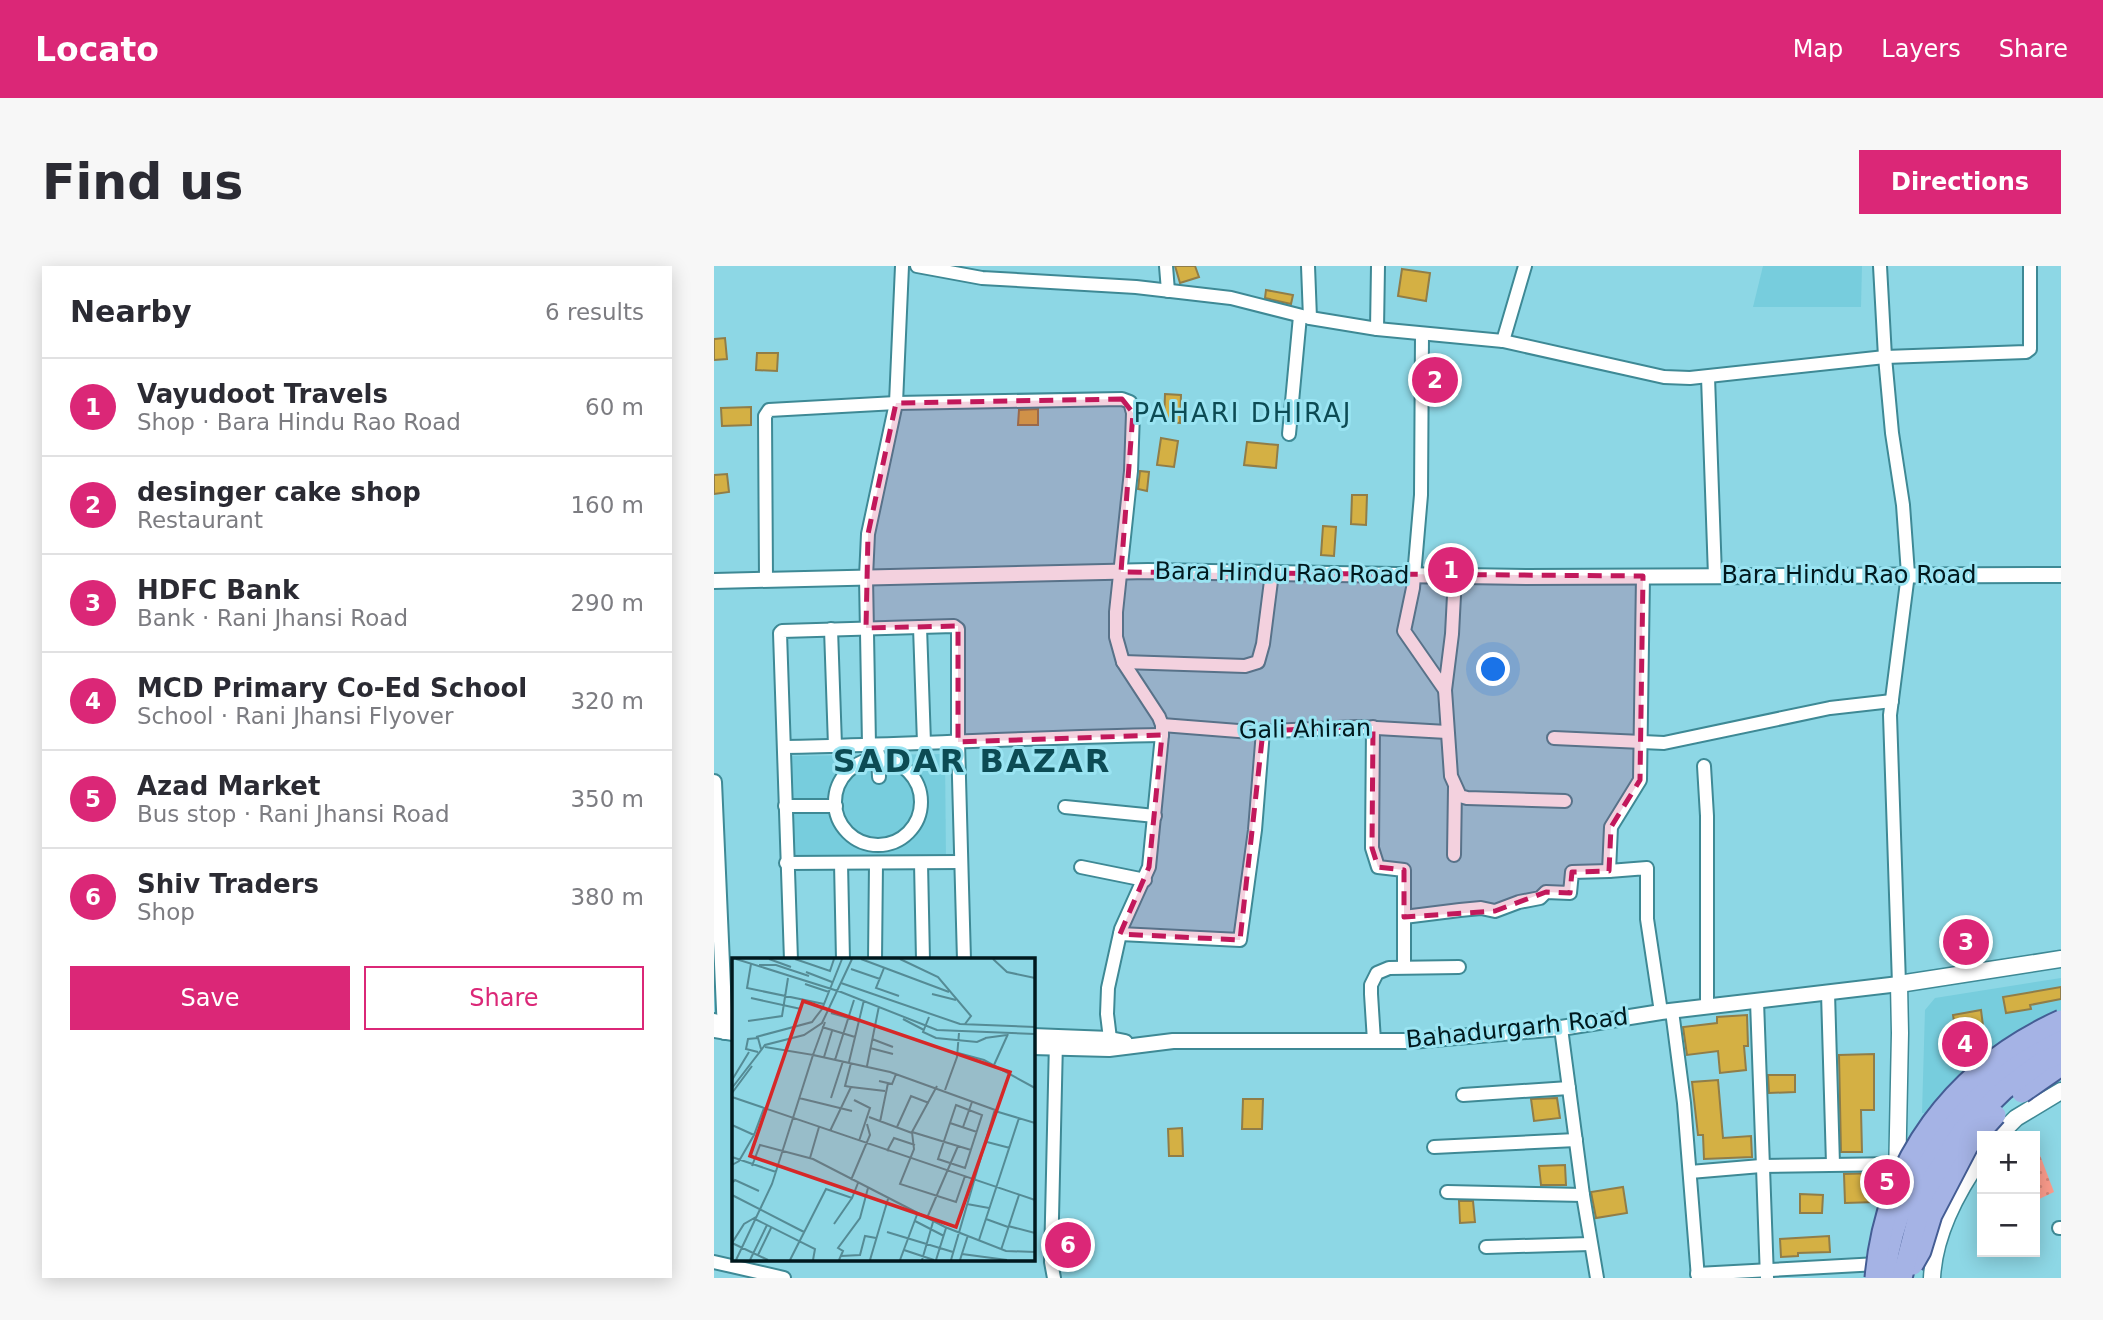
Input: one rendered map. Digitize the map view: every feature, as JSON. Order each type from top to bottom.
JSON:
[{"type":"main road","points":[[1880,1273],[1898,1169],[1899,984],[2061,959]]},
{"type":"main road","points":[[1880,1273],[1878,1248],[1891,1196],[1909,1158],[1932,1122],[1975,1075],[2032,1034],[2061,1020]]},
{"type":"main road","points":[[1880,1273],[1910,1187],[1928,1154],[1949,1125],[1991,1080],[2035,1049],[2061,1036]]},
{"type":"main road","points":[[1904,1278],[1924,1193],[1962,1131],[2004,1090],[2043,1061],[2061,1053]]},
{"type":"main road","points":[[1904,1278],[1921,1251],[1932,1215],[1968,1146],[2003,1107],[2061,1066]]},
{"type":"main road","points":[[2003,1131],[2016,1118],[2061,1091]]},
{"type":"main road","points":[[1932,1278],[1947,1218],[1977,1163]]},
{"type":"main road","points":[[1898,1169],[1947,1218]]},
{"type":"street","points":[[879,777],[874,745],[866,628],[866,577],[869,534],[896,403],[902,266]]},
{"type":"street","points":[[917,266],[1231,298],[1305,317],[1377,329],[1503,341],[1664,377],[1709,377],[1885,357],[2028,351],[2030,266]]},
{"type":"street","points":[[1166,266],[1168,291]]},
{"type":"street","points":[[1289,434],[1305,317],[1308,266]]},
{"type":"street","points":[[1377,329],[1378,266]]},
{"type":"street","points":[[1503,341],[1525,266]]},
{"type":"street","points":[[1880,266],[1885,357],[1892,433],[1903,505],[1908,575],[1891,715],[1899,984]]},
{"type":"street","points":[[1422,334],[1421,495],[1414,576],[1404,631],[1445,690]]},
{"type":"street","points":[[1709,377],[1715,576]]},
{"type":"street","points":[[766,580],[765,413],[770,410],[896,403],[1122,399],[1130,402],[1133,413],[1130,471],[1116,637],[1123,662],[1162,730],[1151,853],[1144,880],[1129,908],[1120,934],[1108,988],[1110,1044]]},
{"type":"street","name":"Bara Hindu Rao Road","points":[[714,580],[1121,572],[1414,576],[2061,575]]},
{"type":"street","points":[[1123,662],[1245,666],[1258,662],[1263,644],[1272,573]]},
{"type":"street","points":[[1455,576],[1445,690],[1451,776],[1455,787],[1460,796],[1467,798],[1565,801]]},
{"type":"street","points":[[1609,870],[1611,827],[1640,780],[1643,576]]},
{"type":"street","points":[[791,958],[780,634],[782,631],[954,626],[958,629],[964,958]]},
{"type":"street","points":[[920,627],[923,743]]},
{"type":"street","points":[[831,629],[835,746]]},
{"type":"street","points":[[1554,738],[1641,743],[1682,741],[1830,708],[1892,701]]},
{"type":"street","points":[[1373,727],[1372,848],[1378,867],[1404,870],[1404,967]]},
{"type":"street","name":"Gali Ahiran","points":[[784,747],[958,742],[1162,730],[1263,731],[1373,727],[1447,732]]},
{"type":"street","points":[[1120,934],[1240,940],[1255,830],[1263,731]]},
{"type":"street","points":[[878,760],[899,764],[917,784],[921,797],[915,824],[905,835],[878,845],[851,835],[841,824],[836,806],[840,783],[848,772],[859,764],[878,760]]},
{"type":"street","points":[[1704,766],[1707,816],[1707,1007]]},
{"type":"street","points":[[714,782],[723,1026]]},
{"type":"street","points":[[1454,855],[1455,787]]},
{"type":"street","points":[[785,806],[836,806]]},
{"type":"street","points":[[1065,807],[1155,816]]},
{"type":"street","points":[[875,958],[878,845]]},
{"type":"street","points":[[786,863],[961,862]]},
{"type":"street","points":[[841,863],[843,958]]},
{"type":"street","points":[[922,863],[923,958]]},
{"type":"street","points":[[1081,867],[1144,880]]},
{"type":"street","points":[[1404,917],[1481,908],[1495,911],[1540,898],[1546,892],[1570,893],[1572,872],[1647,869],[1647,919],[1666,1012],[1690,1172],[1698,1276],[1880,1273]]},
{"type":"street","points":[[1374,1041],[1371,994],[1373,978],[1383,970],[1404,967],[1459,967]]},
{"type":"street","name":"Bahadurgarh Road","points":[[1034,1047],[1055,1043],[1133,1044],[1173,1041],[1411,1041],[1561,1028],[1666,1012],[1899,984]]},
{"type":"street","points":[[1828,993],[1833,1164]]},
{"type":"street","points":[[1757,1001],[1767,1273]]},
{"type":"street","points":[[1561,1028],[1597,1278]]},
{"type":"street","name":"Bahadurgarh Road","points":[[1034,1037],[1055,1043]]},
{"type":"street","points":[[1054,1278],[1051,1262],[1055,1043]]},
{"type":"street","points":[[1463,1095],[1569,1088]]},
{"type":"street","points":[[1434,1147],[1576,1140]]},
{"type":"street","points":[[1690,1172],[1833,1164],[1898,1169]]},
{"type":"street","points":[[1447,1192],[1583,1195]]},
{"type":"street","points":[[1486,1247],[1590,1244]]},
{"type":"street","points":[[714,1262],[784,1278]]},
{"type":"highlighted area","points":[[1122,399],[1133,413],[1121,572],[1643,576],[1640,780],[1611,827],[1609,871],[1572,872],[1570,893],[1546,892],[1495,911],[1404,917],[1404,870],[1378,867],[1372,848],[1373,726],[1263,731],[1240,940],[1120,934],[1149,867],[1162,735],[958,742],[958,626],[866,628],[868,534],[896,403]]},
{"type":"shaded area","points":[[1763,266],[1862,266],[1861,307],[1753,307]]},
{"type":"shaded area","points":[[945,754],[946,862],[786,863],[786,756]]},
{"type":"shaded area","points":[[2061,978],[2061,1014],[1985,1058],[1945,1091],[1928,1113],[1922,1113],[1925,1010],[1935,998]]},
{"type":"shaded area","points":[[2040,1155],[2054,1192],[2040,1199]]},
{"type":"building","points":[[1175,266],[1195,266],[1199,277],[1180,283]]},
{"type":"building","points":[[1402,269],[1430,273],[1426,301],[1398,296]]},
{"type":"building","points":[[1266,290],[1293,295],[1291,304],[1265,298]]},
{"type":"building","points":[[725,338],[727,359],[714,360],[714,339]]},
{"type":"building","points":[[757,353],[778,353],[777,371],[756,370]]},
{"type":"building","points":[[1431,367],[1445,368],[1444,392],[1430,391]]},
{"type":"building","points":[[1165,394],[1181,395],[1180,423],[1164,422]]},
{"type":"building","points":[[751,407],[751,425],[722,426],[721,408]]},
{"type":"building","points":[[1038,409],[1038,425],[1018,425],[1019,410]]},
{"type":"building","points":[[1161,438],[1178,441],[1174,467],[1157,465]]},
{"type":"building","points":[[1247,442],[1278,445],[1276,468],[1244,465]]},
{"type":"building","points":[[1140,471],[1149,472],[1147,491],[1138,489]]},
{"type":"building","points":[[727,474],[729,492],[714,494],[714,475]]},
{"type":"building","points":[[1352,495],[1367,495],[1366,525],[1351,524]]},
{"type":"building","points":[[1323,526],[1336,527],[1334,556],[1321,555]]},
{"type":"building","points":[[2061,987],[2061,999],[2030,1005],[2031,1009],[2006,1013],[2003,997]]},
{"type":"building","points":[[1981,1010],[1986,1049],[1975,1051],[1975,1056],[1960,1058],[1953,1015]]},
{"type":"building","points":[[1747,1015],[1748,1046],[1744,1046],[1746,1070],[1720,1073],[1718,1051],[1687,1055],[1683,1027],[1717,1023],[1717,1017]]},
{"type":"building","points":[[1874,1054],[1874,1110],[1861,1110],[1862,1152],[1841,1152],[1839,1055]]},
{"type":"building","points":[[1768,1075],[1795,1075],[1795,1092],[1769,1093]]},
{"type":"building","points":[[1718,1080],[1723,1138],[1751,1136],[1752,1157],[1704,1159],[1703,1135],[1698,1135],[1692,1082]]},
{"type":"building","points":[[1557,1098],[1560,1118],[1534,1121],[1531,1099]]},
{"type":"building","points":[[1243,1099],[1263,1099],[1262,1129],[1242,1129]]},
{"type":"building","points":[[1182,1128],[1183,1156],[1169,1156],[1168,1129]]},
{"type":"building","points":[[1565,1165],[1566,1185],[1541,1185],[1539,1166]]},
{"type":"building","points":[[1876,1173],[1876,1202],[1845,1203],[1844,1174]]},
{"type":"building","points":[[1623,1187],[1627,1213],[1596,1218],[1591,1192]]},
{"type":"building","points":[[1800,1194],[1823,1195],[1822,1213],[1800,1213]]},
{"type":"building","points":[[1459,1201],[1473,1201],[1475,1222],[1460,1223]]},
{"type":"building","points":[[1829,1236],[1830,1252],[1798,1253],[1798,1256],[1781,1257],[1780,1239]]},
{"type":"place","name":"desinger cake shop","points":[[1435,380]]},
{"type":"place","name":"Vayudoot Travels","points":[[1451,570]]},
{"type":"place","name":"HDFC Bank","points":[[1966,942]]},
{"type":"place","name":"MCD Primary Co-Ed School","points":[[1965,1044]]},
{"type":"place","name":"Azad Market","points":[[1887,1182]]},
{"type":"place","name":"Shiv Traders","points":[[1068,1245]]},
{"type":"district","name":"PAHARI DHIRAJ","points":[[1243,413]]},
{"type":"district","name":"SADAR BAZAR","points":[[972,761]]}]
